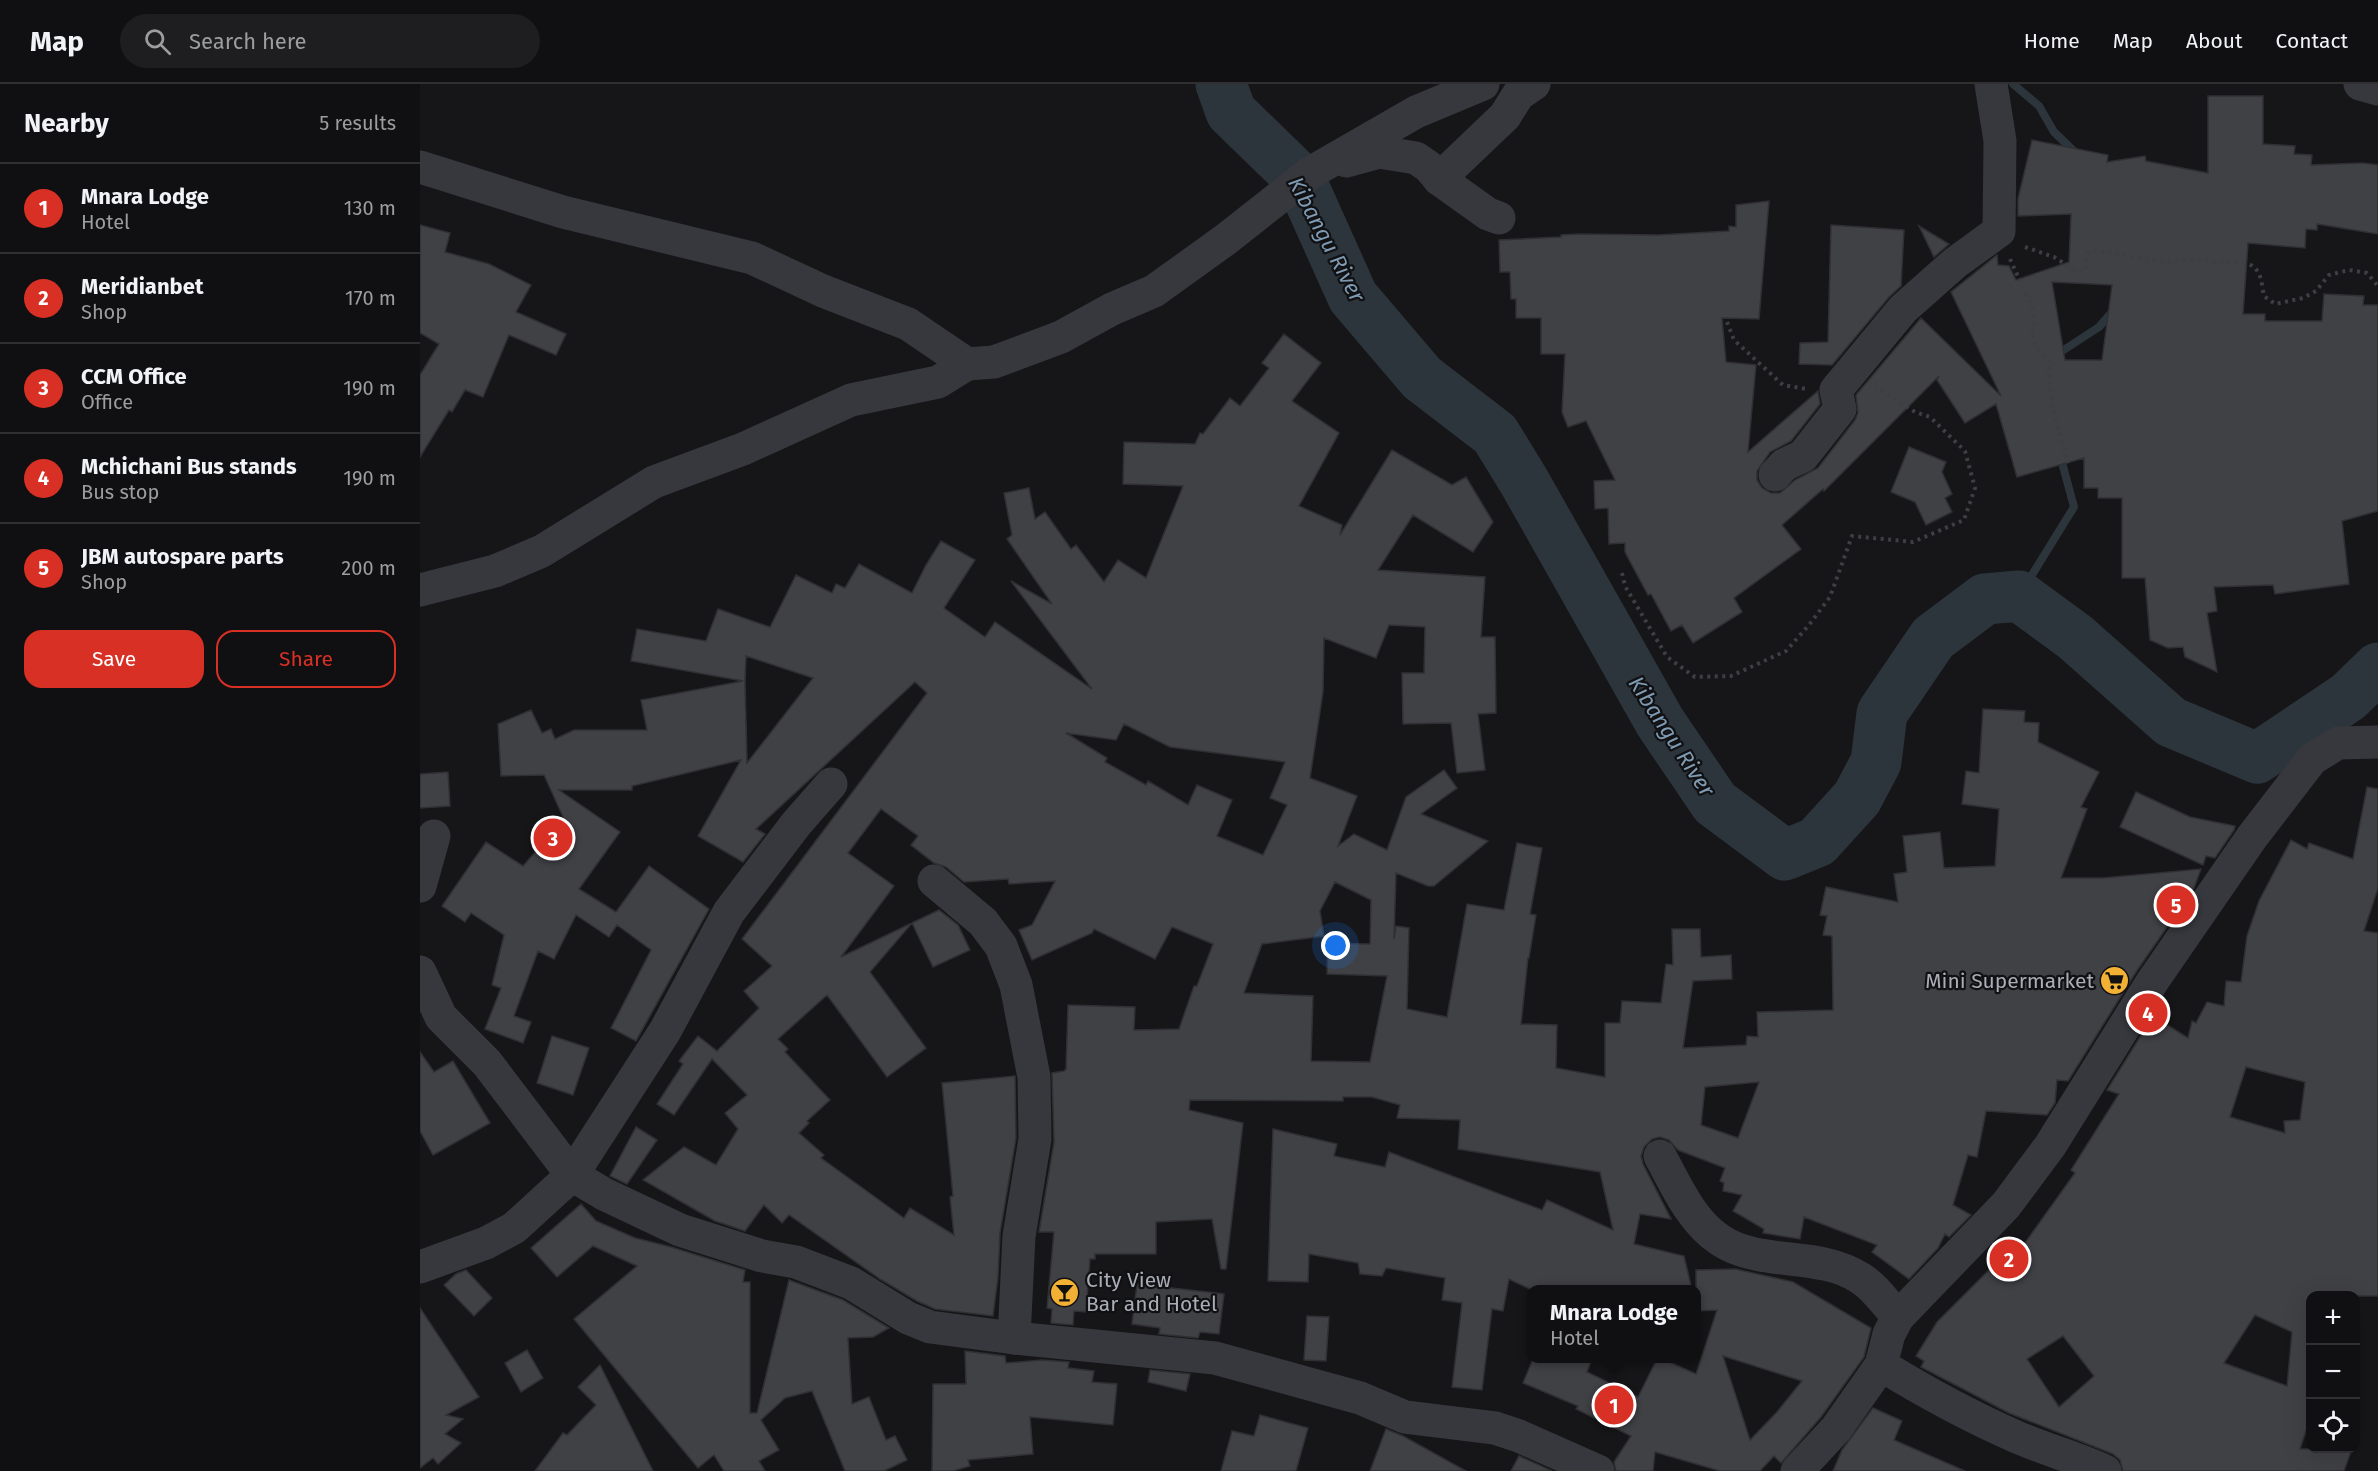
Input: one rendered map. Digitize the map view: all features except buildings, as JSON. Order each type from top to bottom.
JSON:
[{"type":"street","points":[[420,590],[495,571],[542,550],[654,482],[743,449],[851,400],[938,382],[967,364],[994,362],[1061,337],[1112,309],[1154,291],[1217,247],[1310,173],[1416,112],[1483,84]]},
{"type":"street","points":[[1439,179],[1505,116],[1518,95],[1534,84]]},
{"type":"street","points":[[1775,476],[1784,465],[1803,456],[1840,409],[1836,390],[1870,347],[1923,291],[1955,263],[1999,231],[2000,141],[1991,84]]},
{"type":"street","points":[[2360,84],[2378,89]]},
{"type":"street","points":[[1310,173],[1379,152],[1416,158],[1429,167],[1439,179],[1488,214],[1498,218]]},
{"type":"street","points":[[420,167],[563,212],[752,258],[823,291],[908,324],[967,364]]},
{"type":"street","points":[[1797,1471],[1836,1429],[1881,1365],[1889,1334],[1898,1317],[2006,1205],[2050,1146],[2152,982],[2252,837],[2312,759],[2338,743],[2378,742]]},
{"type":"street","points":[[420,1266],[486,1243],[514,1228],[572,1175],[665,1031],[729,912],[796,824],[831,784]]},
{"type":"street","points":[[420,886],[434,836]]},
{"type":"street","points":[[934,881],[983,922],[1001,946],[1016,985],[1034,1077],[1035,1139],[1019,1236],[1014,1338]]},
{"type":"street","points":[[420,972],[441,1017],[487,1063],[572,1175],[604,1194],[680,1230],[762,1256],[796,1262],[851,1283],[908,1318],[930,1327],[1014,1338],[1215,1358],[1360,1398],[1405,1416],[1495,1428],[1519,1436],[1598,1471]]},
{"type":"street","points":[[1660,1156],[1681,1195],[1704,1227],[1721,1241],[1752,1253],[1822,1263],[1848,1271],[1862,1279],[1898,1317]]},
{"type":"street","points":[[1881,1365],[1923,1391],[1971,1416],[2105,1471]]},
{"type":"path","points":[[1999,231],[2018,244],[2054,257],[2078,272],[2085,270],[2088,253],[2093,250],[2166,262],[2186,260],[2246,263],[2259,270],[2264,296],[2275,304],[2303,298],[2316,291],[2329,275],[2349,270],[2367,273],[2378,286]]},
{"type":"path","points":[[1999,231],[2032,307],[2034,329],[2031,331],[2036,348],[2049,360],[2048,382],[2052,404],[2068,463]]},
{"type":"path","points":[[1727,322],[1734,340],[1782,385],[1801,389],[1836,390]]},
{"type":"path","points":[[1622,573],[1625,586],[1667,657],[1695,677],[1731,676],[1786,651],[1809,625],[1830,597],[1852,536],[1913,542],[1964,520],[1975,488],[1965,451],[1930,417],[1915,412],[1861,376],[1870,347]]},
{"type":"waterway","name":"Kibangu River","points":[[1221,84],[1231,112],[1300,179],[1353,297],[1422,378],[1495,434],[1660,722],[1715,803],[1785,855],[1817,842],[1857,798],[1876,762],[1882,713],[1933,638],[1985,599],[2019,596],[2075,637],[2171,722],[2257,758],[2348,697],[2378,668]]},
{"type":"waterway","points":[[2013,84],[2039,106],[2054,132],[2077,154]]},
{"type":"waterway","points":[[2056,355],[2099,327],[2113,311]]},
{"type":"waterway","points":[[2019,596],[2074,507],[2060,455]]},
{"type":"place","name":"CCM Office","points":[[553,838]]},
{"type":"place","name":"JBM autospare parts","points":[[2176,905]]},
{"type":"place","name":"Mini Supermarket","points":[[2115,981]]},
{"type":"place","name":"Mchichani Bus stands","points":[[2148,1013]]},
{"type":"place","name":"Meridianbet","points":[[2009,1259]]},
{"type":"place","name":"City View Bar and Hotel","points":[[1065,1292]]},
{"type":"place","name":"Mnara Lodge","points":[[1614,1405]]}]
